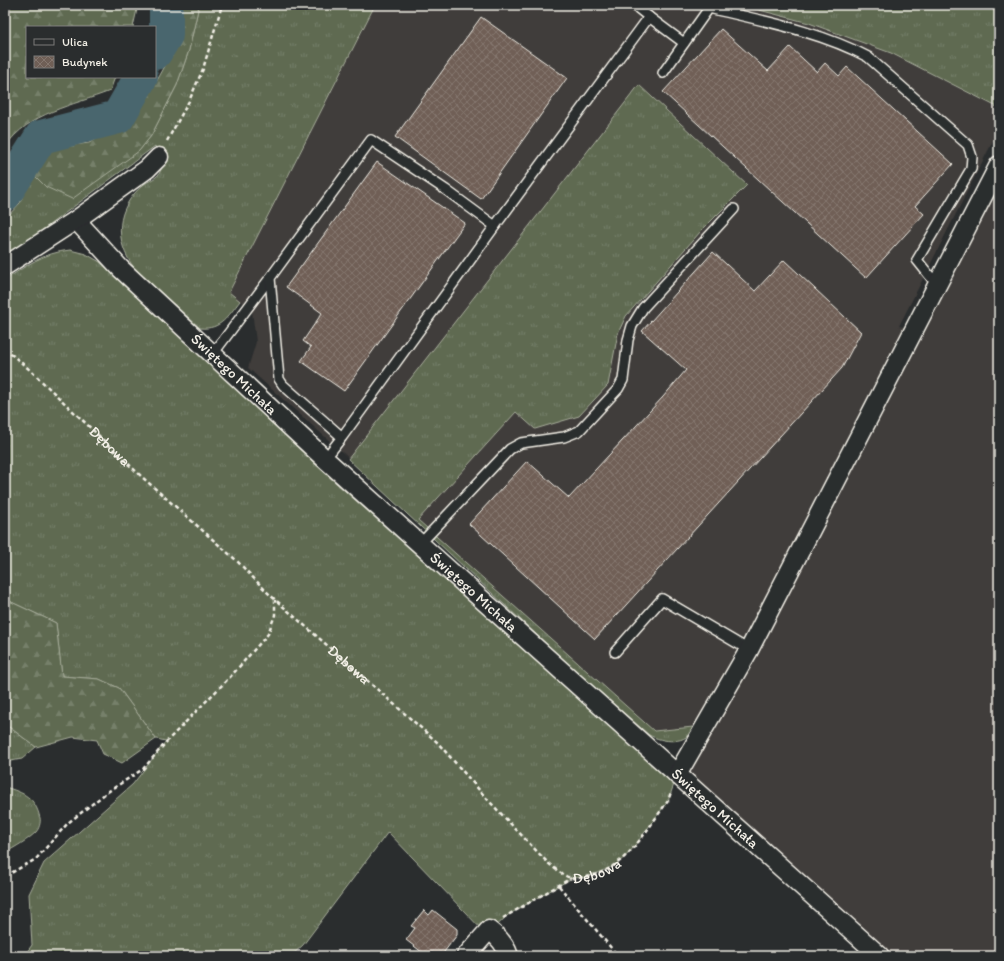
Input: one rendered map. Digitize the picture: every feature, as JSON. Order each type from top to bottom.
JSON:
[{"type":"street","points":[[5,266],[76,220],[147,169],[159,157]]},
{"type":"street","points":[[677,775],[749,650],[999,165]]},
{"type":"street","name":"Świętego Michała","points":[[76,220],[121,269],[326,459],[880,956]]},
{"type":"street","points":[[466,956],[489,930],[502,942],[509,956]]},
{"type":"lane","points":[[634,5],[684,43]]},
{"type":"lane","points":[[663,73],[709,8],[791,27],[851,48],[868,57],[968,145],[972,157],[970,169],[916,260],[937,285]]},
{"type":"lane","points":[[326,459],[495,226],[650,17]]},
{"type":"lane","points":[[212,354],[372,140],[446,190],[495,226]]},
{"type":"lane","points":[[420,544],[510,449],[521,442],[564,437],[579,431],[618,389],[623,380],[628,340],[632,326],[643,308],[734,208]]},
{"type":"lane","points":[[270,278],[279,379],[283,385],[342,437]]},
{"type":"lane","points":[[615,652],[662,599],[749,650]]},
{"type":"path","points":[[159,157],[189,101],[203,68],[222,5]]},
{"type":"path","name":"Dębowa","points":[[5,349],[30,370],[142,476],[236,560],[275,599],[437,742],[488,800],[548,863],[559,872],[572,878],[603,872],[616,865],[629,854],[668,800],[677,775]]},
{"type":"path","points":[[5,874],[12,873],[36,859],[68,823],[106,793],[143,769],[169,739],[231,676],[268,634],[275,615],[275,599]]},
{"type":"path","points":[[489,930],[506,916],[572,878]]},
{"type":"path","points":[[559,886],[618,956]]},
{"type":"shaded area","points":[[375,5],[740,5],[809,23],[891,53],[999,108],[999,124],[994,139],[899,326],[914,329],[999,165],[999,956],[880,956],[677,775],[709,719],[693,727],[654,731],[248,368],[256,342],[252,311],[229,292]]},
{"type":"green space","points":[[5,5],[138,5],[133,26],[26,26],[26,78],[115,78],[110,91],[66,106],[39,118],[15,135],[5,147]]},
{"type":"green space","points":[[178,5],[199,5],[189,50],[177,85],[151,136],[139,151],[72,199],[46,187],[32,173],[39,158],[58,147],[89,143],[126,124],[148,97],[170,57]]},
{"type":"green space","points":[[199,5],[375,5],[229,292],[240,301],[228,317],[219,324],[207,328],[200,328],[135,269],[123,247],[121,225],[127,204],[143,185],[159,174],[161,169],[162,165],[155,146],[37,234],[5,255],[5,219],[20,203],[32,173],[46,187],[139,151],[151,136],[177,85],[189,50]]},
{"type":"green space","points":[[740,5],[999,5],[999,108],[891,53],[809,23]]},
{"type":"green space","points":[[639,85],[747,185],[701,231],[626,316],[618,333],[608,385],[579,416],[535,429],[516,412],[418,520],[654,731],[693,727],[686,737],[674,741],[667,741],[649,735],[566,662],[348,459]]},
{"type":"green space","points":[[70,250],[86,254],[100,262],[327,475],[674,784],[668,801],[630,852],[616,865],[588,877],[572,878],[508,915],[487,935],[388,832],[303,945],[291,956],[24,956],[32,945],[29,894],[44,863],[133,784],[166,741],[156,739],[119,688],[99,679],[62,676],[56,623],[5,599],[5,280],[36,260],[52,254]]},
{"type":"green space","points":[[5,599],[56,623],[62,676],[99,679],[119,688],[156,739],[122,763],[103,754],[97,740],[73,737],[36,747],[5,724]]},
{"type":"green space","points":[[5,724],[36,747],[22,759],[5,762]]},
{"type":"green space","points":[[5,787],[18,791],[32,801],[38,811],[40,823],[36,832],[25,841],[5,853]]},
{"type":"building","points":[[481,17],[567,78],[481,199],[395,137]]},
{"type":"building","points":[[721,29],[768,71],[790,47],[817,72],[825,63],[839,76],[847,67],[953,164],[915,206],[924,214],[866,278],[663,92]]},
{"type":"building","points":[[377,162],[465,223],[344,391],[301,361],[311,347],[303,341],[322,313],[286,287]]},
{"type":"building","points":[[713,252],[755,291],[784,260],[861,332],[842,368],[595,639],[469,524],[527,461],[569,498],[663,397],[686,370],[642,331]]},
{"type":"building","points":[[424,910],[429,915],[433,910],[457,929],[457,935],[441,956],[427,956],[406,940],[415,928],[411,926]]},
{"type":"waterway","points":[[156,51],[166,35],[166,5]]},
{"type":"waterway","points":[[5,194],[41,137],[118,117],[140,78]]}]
